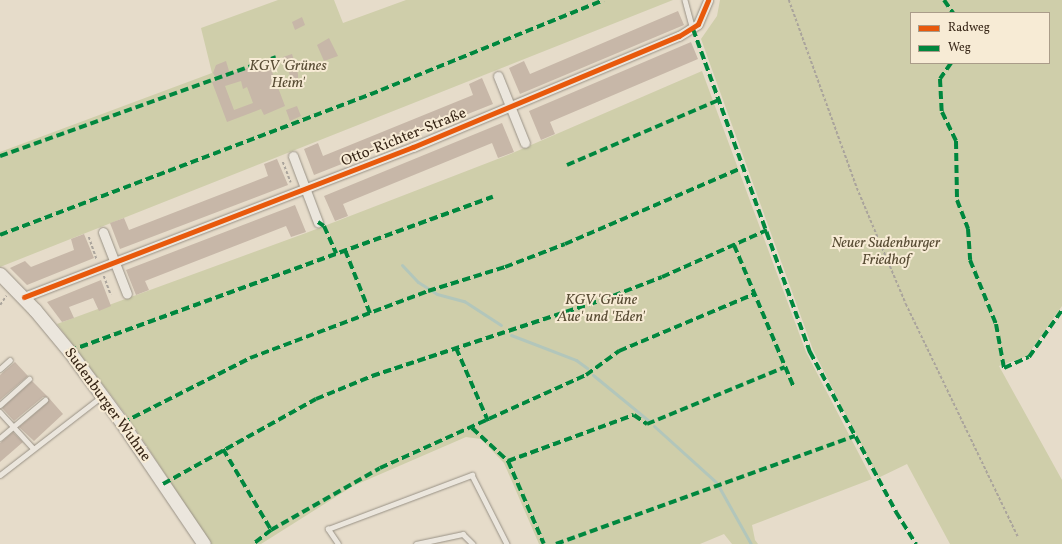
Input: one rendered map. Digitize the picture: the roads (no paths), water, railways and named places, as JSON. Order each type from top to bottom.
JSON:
[{"type":"main road","name":"Sudenburger Wuhne","points":[[0,274],[24,297],[103,396],[204,544]]},
{"type":"street","points":[[693,29],[702,18],[708,0]]},
{"type":"street","name":"Otto-Richter-Straße","points":[[24,297],[290,194],[306,190],[511,108],[693,29]]},
{"type":"street","points":[[498,76],[525,143]]},
{"type":"street","points":[[293,156],[318,222]]},
{"type":"street","points":[[103,232],[127,294]]},
{"type":"lane","points":[[685,0],[693,29]]},
{"type":"lane","points":[[0,370],[10,360]]},
{"type":"lane","points":[[0,405],[29,379]]},
{"type":"lane","points":[[0,475],[33,448],[103,396]]},
{"type":"lane","points":[[0,438],[45,400]]},
{"type":"lane","points":[[0,413],[33,448]]},
{"type":"lane","points":[[338,544],[328,529],[472,475],[506,544]]},
{"type":"lane","points":[[416,544],[463,534],[473,544]]},
{"type":"waterway","points":[[402,265],[418,282],[437,294],[464,301],[501,325]]},
{"type":"waterway","points":[[511,335],[576,360],[587,368]]},
{"type":"waterway","points":[[593,375],[649,421]]},
{"type":"waterway","points":[[654,426],[716,482]]},
{"type":"waterway","points":[[719,487],[751,544]]},
{"type":"park label","name":"KGV 'Grünes Heim'","points":[[288,74]]},
{"type":"park label","name":"Neuer Sudenburger Friedhof","points":[[886,252]]},
{"type":"park label","name":"KGV 'Grüne Aue' und 'Eden'","points":[[601,308]]}]
